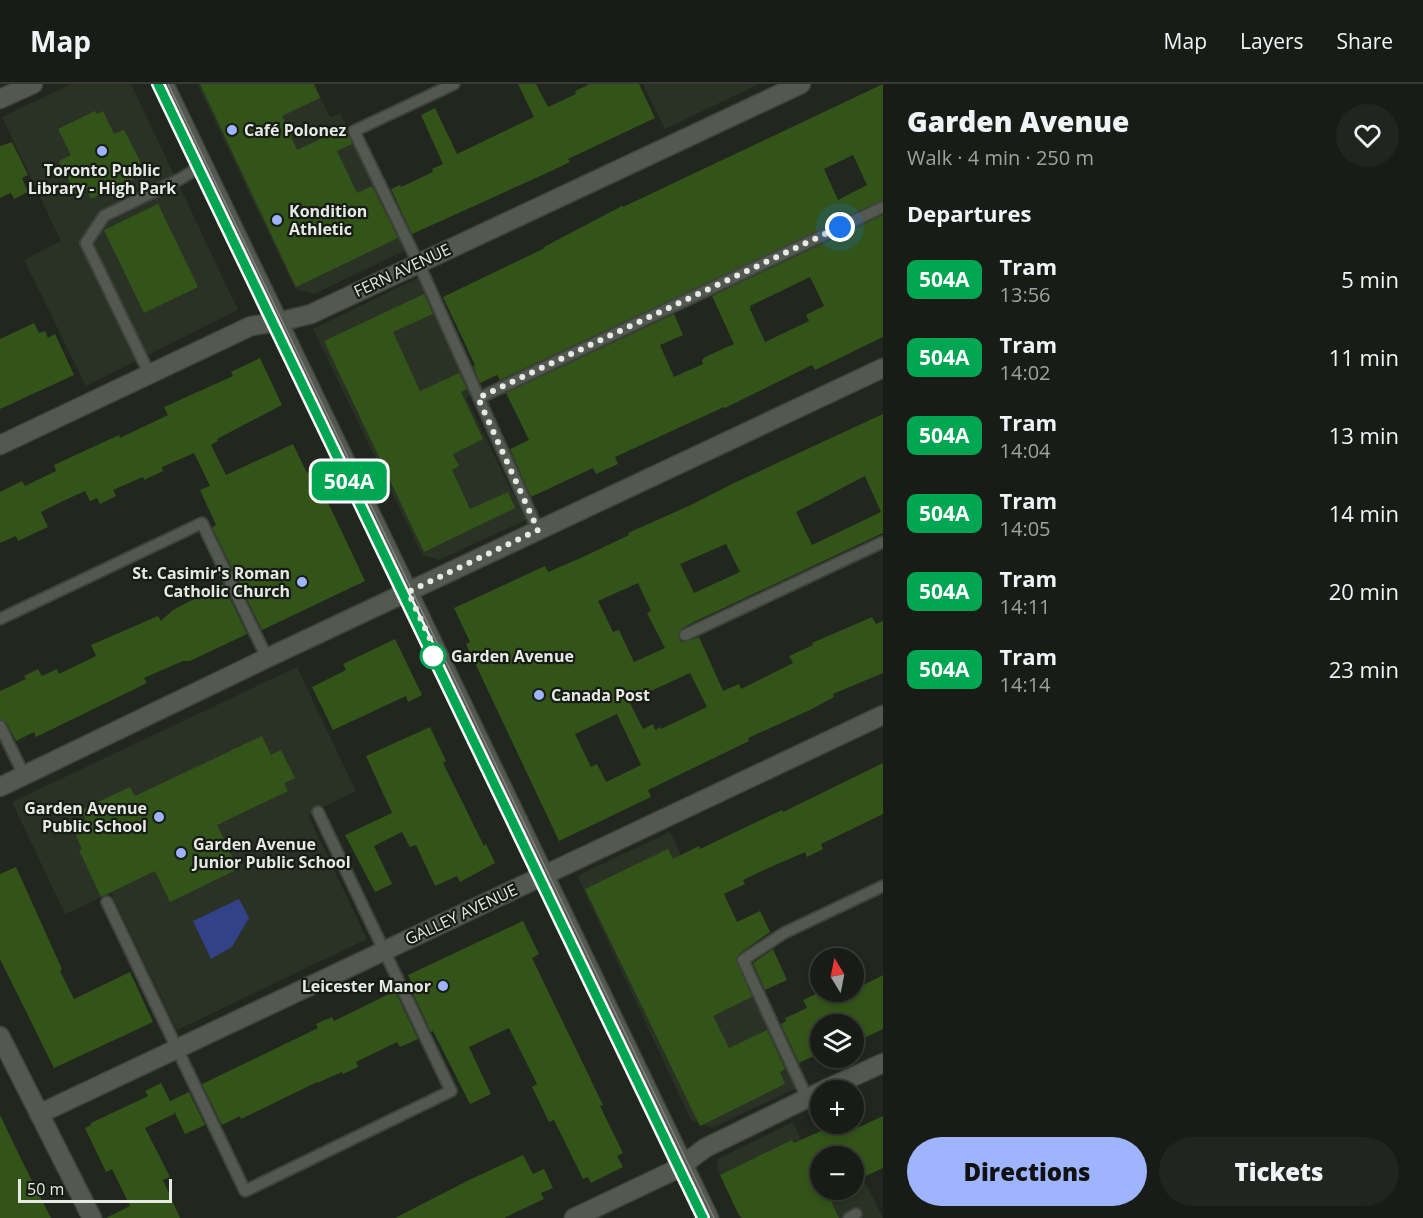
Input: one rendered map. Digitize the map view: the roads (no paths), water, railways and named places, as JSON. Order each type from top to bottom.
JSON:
[{"type":"street","points":[[0,99],[33,84]]},
{"type":"street","points":[[164,84],[708,1218]]},
{"type":"street","name":"FERN AVENUE","points":[[0,445],[251,326],[311,314],[417,262],[801,84]]},
{"type":"street","points":[[0,787],[267,658],[883,368]]},
{"type":"street","name":"GALLEY AVENUE","points":[[39,1114],[883,715]]},
{"type":"street","points":[[0,1036],[92,1218]]},
{"type":"street","points":[[847,1080],[883,1063]]},
{"type":"street","points":[[574,1218],[683,1165],[705,1148],[810,1097]]},
{"type":"lane","points":[[454,84],[354,131],[417,262],[538,530]]},
{"type":"lane","points":[[149,373],[86,243],[104,216],[180,179],[203,165]]},
{"type":"lane","points":[[478,398],[883,207]]},
{"type":"lane","points":[[0,619],[202,523],[267,658]]},
{"type":"lane","points":[[685,635],[883,542]]},
{"type":"lane","points":[[0,726],[24,775]]},
{"type":"lane","points":[[107,902],[245,1191],[451,1091],[318,812]]},
{"type":"lane","points":[[810,1081],[742,960],[784,933],[883,886]]},
{"type":"tram line","points":[[158,84],[703,1218]]},
{"type":"tram line","name":"504A","points":[[158,84],[703,1218]]},
{"type":"tram line","points":[[168,84],[714,1218]]},
{"type":"place","name":"Café Polonez","points":[[232,130]]},
{"type":"place","name":"Toronto Public Library - High Park","points":[[102,151]]},
{"type":"place","name":"Kondition Athletic","points":[[277,220]]},
{"type":"place","name":"St. Casimir's Roman Catholic Church","points":[[302,582]]},
{"type":"place","name":"Garden Avenue","points":[[433,656]]},
{"type":"place","name":"Canada Post","points":[[539,695]]},
{"type":"place","name":"Garden Avenue Public School","points":[[159,817]]},
{"type":"place","name":"Garden Avenue Junior Public School","points":[[181,853]]},
{"type":"place","name":"Leicester Manor","points":[[443,986]]}]
